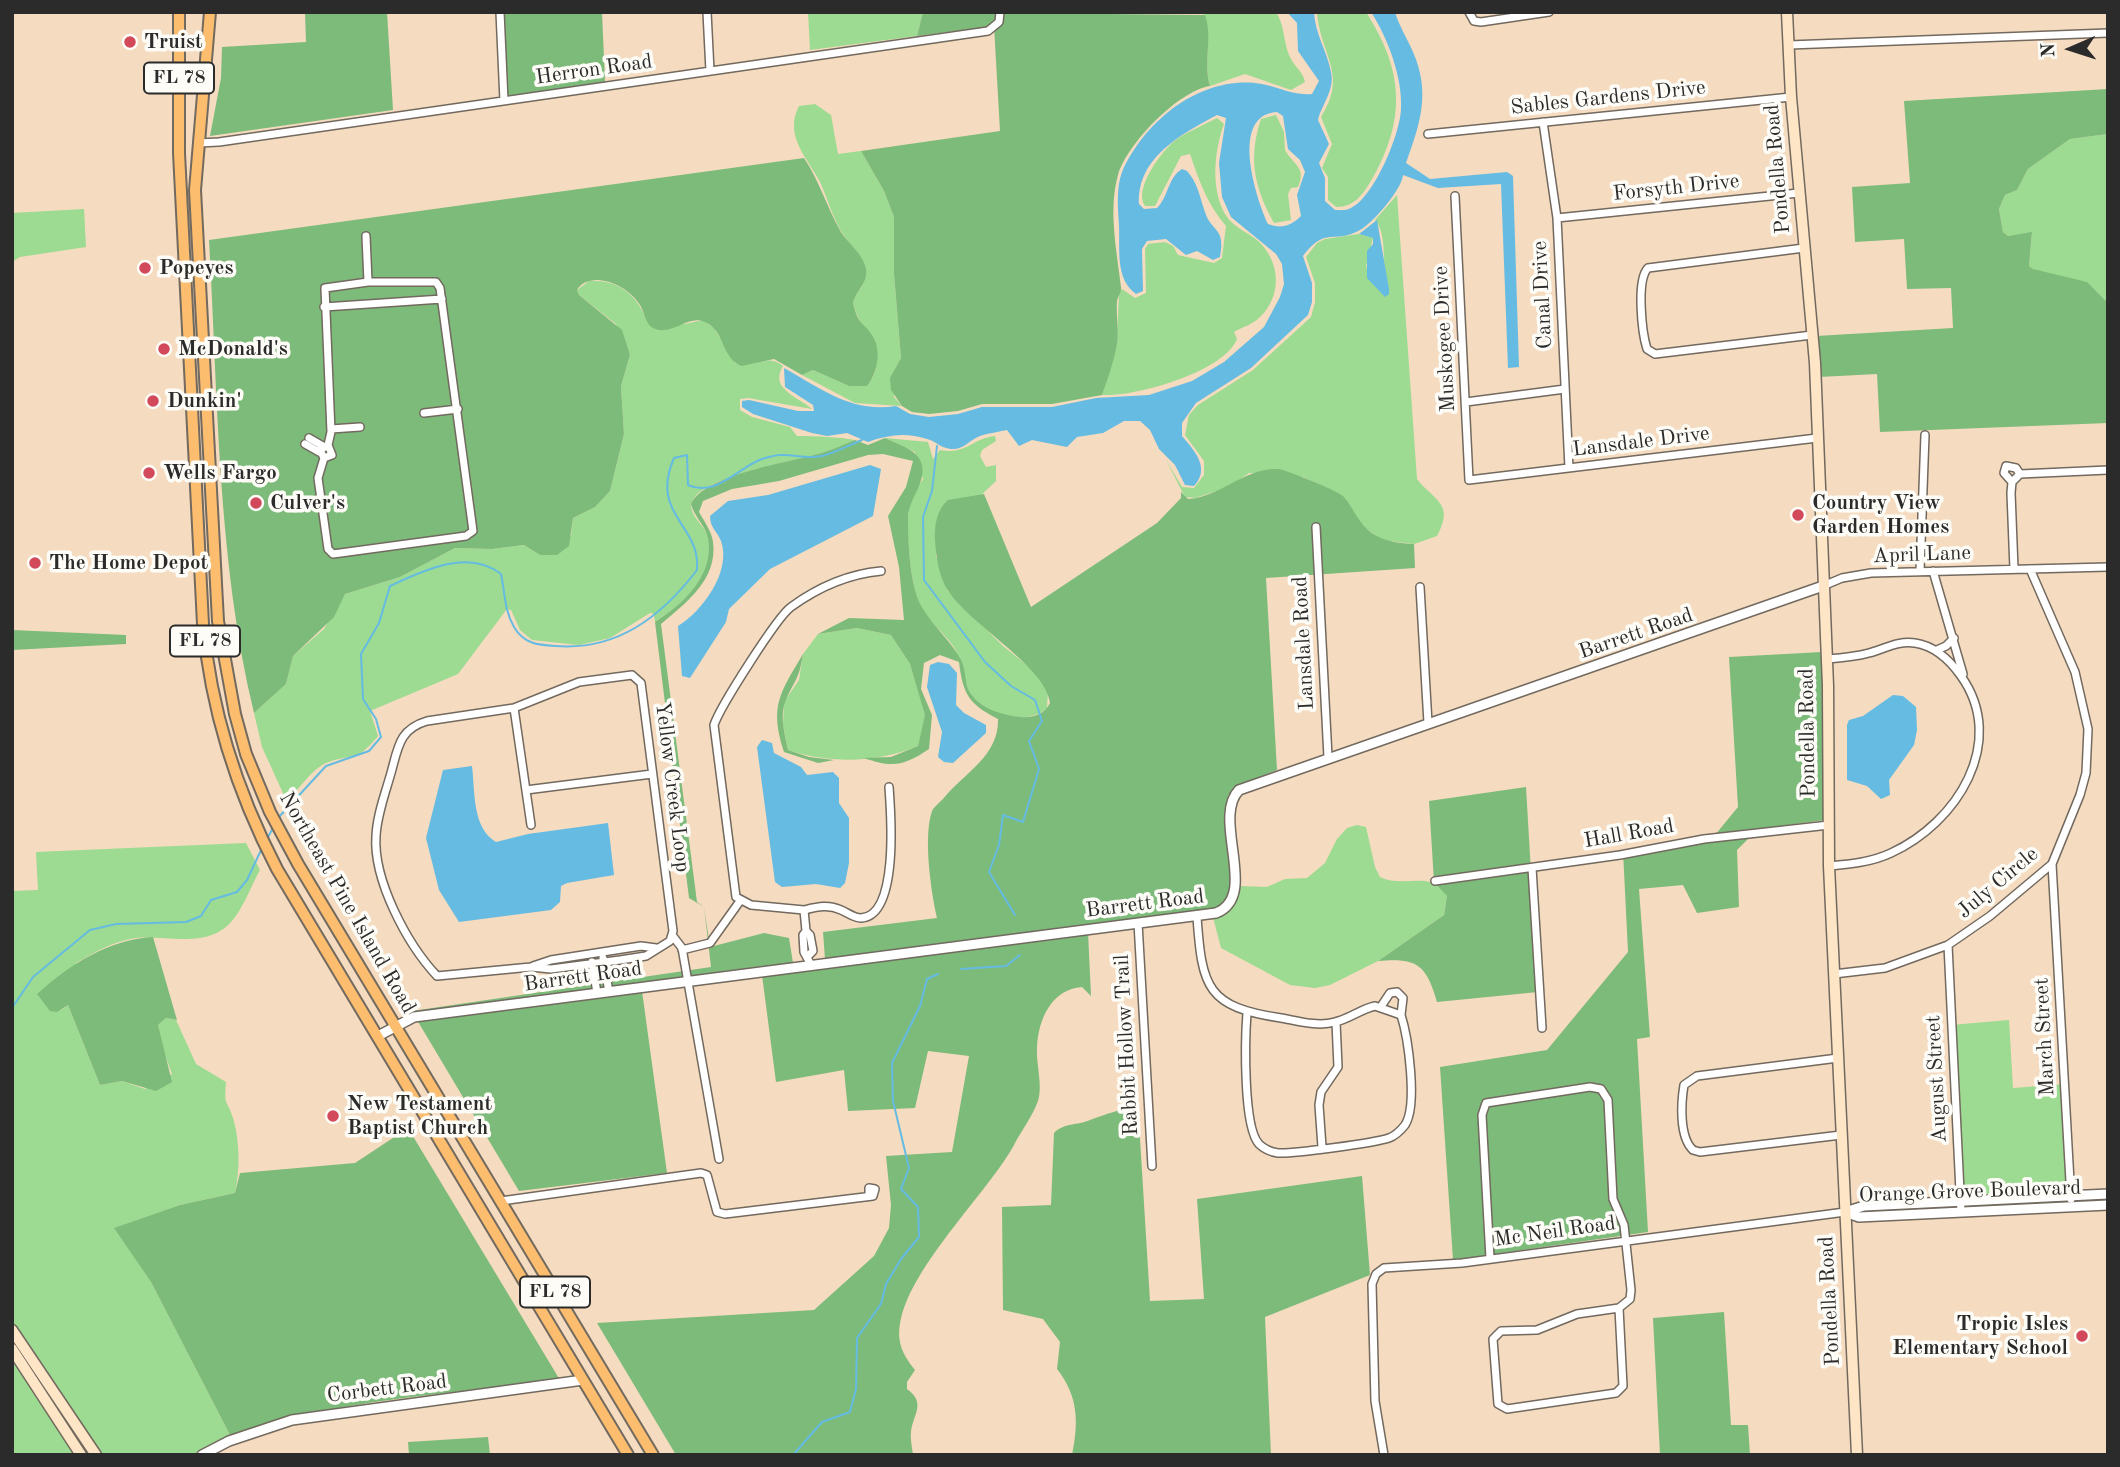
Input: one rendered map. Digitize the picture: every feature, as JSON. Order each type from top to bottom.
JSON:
[{"type":"main road","name":"Northeast Pine Island Road","points":[[179,12],[179,153],[204,624],[214,702],[256,826],[268,851],[628,1455]]},
{"type":"main road","name":"Northeast Pine Island Road","points":[[210,12],[195,190],[216,605],[234,714],[270,812],[281,833],[653,1455]]},
{"type":"main road","name":"Pondella Road","points":[[1787,12],[1791,97],[1812,335],[1818,438],[1826,659],[1829,866],[1857,1455]]},
{"type":"main road","points":[[200,513],[207,520],[209,529],[210,572],[216,605]]},
{"type":"main road","points":[[12,1330],[96,1455]]},
{"type":"main road","points":[[27,1349],[15,1352],[81,1455]]},
{"type":"street","points":[[500,12],[504,101]]},
{"type":"street","points":[[706,12],[710,71]]},
{"type":"street","name":"Herron Road","points":[[198,143],[710,71],[994,27],[1000,12]]},
{"type":"street","points":[[1469,12],[1474,22],[1549,12]]},
{"type":"street","points":[[1788,45],[2108,33]]},
{"type":"street","name":"Sables Gardens Drive","points":[[1428,134],[1791,97]]},
{"type":"street","name":"Canal Drive","points":[[1542,122],[1557,218],[1569,468]]},
{"type":"street","name":"Forsyth Drive","points":[[1557,218],[1799,193]]},
{"type":"street","name":"Muskogee Drive","points":[[1455,196],[1469,480]]},
{"type":"street","points":[[366,236],[368,282]]},
{"type":"street","points":[[1804,248],[1648,268],[1641,280],[1644,339],[1647,349],[1655,354],[1812,335]]},
{"type":"street","points":[[368,282],[436,282],[442,299],[474,526],[470,534],[333,554],[328,549],[318,478],[331,429],[324,307],[327,286],[368,282]]},
{"type":"street","points":[[324,307],[442,299]]},
{"type":"street","points":[[1465,402],[1565,389]]},
{"type":"street","points":[[424,413],[458,409]]},
{"type":"street","points":[[331,429],[360,427]]},
{"type":"street","points":[[1920,571],[1925,435]]},
{"type":"street","name":"Lansdale Drive","points":[[1469,480],[1818,438]]},
{"type":"street","points":[[307,441],[324,450]]},
{"type":"street","points":[[2014,569],[2012,482],[2004,473],[2006,466],[2016,468],[2020,474]]},
{"type":"street","points":[[2012,482],[2020,474],[2108,470]]},
{"type":"street","name":"Lansdale Road","points":[[1316,527],[1328,757]]},
{"type":"street","name":"April Lane","points":[[1824,586],[1842,578],[1871,573],[2108,567]]},
{"type":"street","name":"July Circle","points":[[1834,974],[1885,968],[1948,945],[1990,916],[2052,864],[2081,795],[2088,729],[2075,672],[2030,569]]},
{"type":"street","points":[[881,571],[848,576],[790,607],[717,716],[713,737],[734,892],[740,901],[804,910],[831,906],[863,918],[872,915],[880,907],[890,867],[890,788]]},
{"type":"street","points":[[1829,866],[1869,861],[1907,845],[1940,819],[1964,790],[1972,771],[1980,734],[1978,715],[1964,680],[1933,571]]},
{"type":"street","name":"Barrett Road","points":[[378,1037],[394,1025],[414,1017],[689,981],[810,960],[1197,917],[1223,910],[1233,898],[1233,796],[1245,787],[1824,586]]},
{"type":"street","points":[[1420,587],[1428,723]]},
{"type":"street","points":[[1826,659],[1868,653],[1903,643],[1937,650],[1947,646],[1954,638]]},
{"type":"street","points":[[1937,650],[1964,680]]},
{"type":"street","name":"Yellow Creek Loop","points":[[531,967],[437,976],[397,915],[388,897],[375,839],[401,736],[406,730],[427,721],[514,708],[579,682],[636,676],[641,683],[671,935]]},
{"type":"street","points":[[514,708],[531,825]]},
{"type":"street","points":[[526,790],[652,774]]},
{"type":"street","name":"Hall Road","points":[[1435,881],[1532,868],[1704,839],[1829,825]]},
{"type":"street","name":"March Street","points":[[2052,864],[2071,1207]]},
{"type":"street","points":[[1532,868],[1542,1028]]},
{"type":"street","points":[[682,950],[710,943],[740,901]]},
{"type":"street","points":[[804,910],[806,931],[810,934],[813,951],[810,960]]},
{"type":"street","points":[[1197,917],[1200,964],[1209,984],[1223,1000],[1247,1013],[1312,1023],[1336,1023],[1362,1009],[1382,1005],[1401,1015]]},
{"type":"street","name":"Rabbit Hollow Trail","points":[[1138,923],[1152,1166]]},
{"type":"street","points":[[531,967],[562,958],[591,954],[603,957],[646,956],[670,941],[671,935]]},
{"type":"street","points":[[671,935],[682,950],[689,981],[719,1159]]},
{"type":"street","name":"August Street","points":[[1948,945],[1961,1212]]},
{"type":"street","points":[[531,967],[562,968],[592,964],[603,957],[631,948],[656,948]]},
{"type":"street","points":[[631,948],[632,958]]},
{"type":"street","points":[[591,954],[597,993]]},
{"type":"street","points":[[603,957],[609,992]]},
{"type":"street","points":[[562,958],[562,968]]},
{"type":"street","points":[[1247,1013],[1250,1122],[1258,1143],[1275,1153],[1387,1139],[1407,1122],[1410,1113],[1410,1081],[1407,1041],[1401,1015],[1403,998],[1397,992],[1390,993],[1382,1005]]},
{"type":"street","points":[[1322,1147],[1319,1105],[1321,1092],[1338,1067],[1336,1023]]},
{"type":"street","points":[[1838,1058],[1697,1076],[1684,1085],[1683,1108],[1685,1138],[1693,1150],[1700,1152],[1841,1135]]},
{"type":"street","points":[[1490,1258],[1483,1108],[1491,1100],[1590,1087],[1606,1093],[1614,1199],[1626,1239],[1630,1299],[1619,1308],[1577,1314],[1537,1330],[1501,1331],[1493,1339],[1498,1404],[1507,1409],[1616,1393],[1623,1386],[1619,1308]]},
{"type":"street","points":[[501,1201],[701,1172],[707,1175],[713,1206],[717,1212],[725,1214],[869,1194]]},
{"type":"street","name":"Orange Grove Boulevard","points":[[1845,1212],[1864,1206],[2108,1194]]},
{"type":"street","points":[[1915,1203],[1916,1214]]},
{"type":"street","name":"Orange Grove Boulevard","points":[[1845,1212],[1859,1217],[2108,1205]]},
{"type":"street","name":"Mc Neil Road","points":[[1384,1455],[1376,1409],[1372,1284],[1376,1274],[1384,1269],[1845,1212]]},
{"type":"street","name":"Corbett Road","points":[[202,1455],[229,1441],[292,1420],[583,1380]]},
{"type":"green space","points":[[305,12],[387,12],[393,110],[210,136],[221,78],[222,47],[306,42]]},
{"type":"green space","points":[[498,12],[602,12],[605,82],[501,99]]},
{"type":"green space","points":[[808,12],[923,12],[917,36],[810,50]]},
{"type":"green space","points":[[923,12],[1205,15],[1210,86],[1183,98],[1155,121],[1123,162],[1118,175],[1114,217],[1121,289],[1117,301],[1118,339],[1102,395],[1052,404],[982,404],[958,411],[929,414],[912,412],[902,406],[891,390],[890,378],[901,358],[894,274],[894,217],[884,191],[861,151],[1000,131],[994,26],[917,36]]},
{"type":"green space","points":[[1203,12],[1276,12],[1289,55],[1305,82],[1291,90],[1245,74],[1210,86],[1207,31]]},
{"type":"green space","points":[[1317,12],[1366,12],[1388,55],[1396,95],[1391,136],[1372,179],[1353,202],[1336,207],[1328,200],[1328,177],[1322,168],[1332,144],[1321,117],[1329,102],[1333,76]]},
{"type":"green space","points":[[2108,89],[2108,134],[2070,139],[2028,169],[2017,190],[2005,195],[1999,209],[2003,232],[2008,236],[2032,232],[2029,266],[2087,282],[2108,303],[2108,423],[1880,432],[1877,374],[1819,377],[1816,336],[1953,328],[1951,288],[1907,289],[1904,239],[1855,242],[1852,187],[1910,183],[1904,101]]},
{"type":"green space","points":[[815,104],[831,115],[838,154],[861,151],[884,191],[894,217],[894,274],[901,358],[893,373],[894,397],[902,406],[855,403],[802,375],[813,370],[849,386],[867,386],[874,375],[876,365],[872,344],[853,303],[865,279],[864,264],[839,228],[821,184],[796,138],[795,117],[799,106]]},
{"type":"green space","points":[[1276,115],[1284,132],[1285,150],[1301,175],[1298,187],[1291,188],[1288,194],[1291,220],[1274,223],[1258,185],[1254,160],[1261,119]]},
{"type":"green space","points":[[1217,118],[1224,124],[1215,171],[1218,196],[1230,221],[1257,240],[1271,258],[1276,279],[1272,300],[1258,319],[1234,332],[1237,339],[1229,351],[1215,362],[1197,372],[1156,387],[1117,395],[1102,395],[1117,343],[1119,293],[1122,289],[1135,298],[1146,293],[1145,249],[1148,244],[1165,242],[1173,246],[1178,255],[1214,263],[1222,258],[1226,226],[1200,182],[1190,154],[1181,156],[1155,206],[1145,206],[1142,199],[1146,180],[1164,152],[1177,139]]},
{"type":"green space","points":[[2108,134],[2108,303],[2096,291],[2029,266],[2032,233],[2008,236],[2003,232],[1999,209],[2005,195],[2017,190],[2028,169],[2070,139]]},
{"type":"green space","points":[[804,158],[841,232],[859,254],[866,269],[864,283],[853,303],[857,317],[876,343],[876,369],[867,386],[849,386],[813,370],[802,375],[774,359],[742,366],[730,357],[716,331],[705,322],[692,321],[667,330],[653,328],[640,305],[626,290],[602,280],[584,283],[577,290],[579,295],[622,330],[630,355],[621,386],[624,434],[610,491],[595,507],[573,518],[569,546],[557,555],[540,555],[524,545],[492,549],[455,548],[400,577],[345,594],[334,617],[293,656],[286,684],[254,713],[242,655],[226,537],[217,418],[209,240]]},
{"type":"green space","points":[[1397,195],[1417,479],[1443,509],[1442,525],[1437,536],[1414,544],[1381,540],[1362,525],[1341,495],[1303,477],[1249,473],[1229,487],[1195,498],[1185,497],[1166,460],[1182,487],[1194,488],[1204,475],[1204,461],[1185,435],[1189,415],[1198,405],[1253,370],[1311,317],[1315,302],[1315,283],[1306,257],[1317,243],[1325,239],[1359,234],[1373,238],[1366,266],[1374,284],[1389,289],[1382,235],[1375,220]]},
{"type":"green space","points":[[84,209],[86,247],[20,257],[12,262],[12,213]]},
{"type":"green space","points":[[589,281],[608,282],[624,289],[637,302],[646,319],[685,324],[703,320],[714,328],[735,363],[742,365],[777,362],[783,366],[780,374],[782,386],[812,409],[748,398],[740,399],[740,410],[752,417],[790,427],[797,436],[855,440],[820,454],[732,476],[703,490],[694,498],[691,508],[708,536],[708,562],[703,575],[687,597],[655,622],[654,614],[650,613],[610,638],[579,645],[532,640],[520,630],[511,610],[507,609],[458,674],[370,711],[378,736],[370,745],[354,756],[321,766],[287,802],[262,747],[254,713],[286,684],[293,656],[324,629],[345,594],[400,577],[455,548],[492,549],[524,545],[540,555],[571,536],[573,518],[595,507],[610,491],[624,434],[621,386],[630,355],[616,324],[579,295],[577,290]]},
{"type":"green space","points":[[995,436],[996,441],[982,450],[980,456],[986,467],[996,465],[996,481],[978,498],[957,499],[937,519],[936,556],[948,591],[1003,646],[1039,675],[1048,690],[1047,708],[1029,717],[1007,716],[996,712],[971,694],[955,649],[921,608],[912,572],[908,513],[911,500],[923,479],[915,452],[885,438],[928,442],[933,459],[940,450],[963,449]]},
{"type":"green space","points":[[885,438],[907,448],[920,460],[923,472],[908,513],[915,590],[927,616],[961,660],[967,686],[973,697],[989,709],[1002,714],[1026,717],[1037,715],[1050,703],[1036,675],[974,619],[949,592],[939,567],[935,535],[939,513],[948,500],[984,494],[1031,607],[1157,523],[1181,498],[1181,492],[1188,499],[1200,497],[1244,477],[1267,470],[1284,470],[1339,493],[1369,531],[1390,541],[1414,544],[1415,568],[1266,578],[1277,770],[1240,785],[1228,795],[1231,890],[1225,904],[1215,910],[413,1014],[412,1011],[711,967],[704,907],[689,898],[655,622],[695,587],[707,564],[708,538],[691,504],[699,494],[728,478],[819,454],[855,440],[868,445]],"holes":[[[883,454],[913,461],[906,487],[888,516],[899,567],[904,620],[849,618],[818,634],[857,628],[891,635],[910,664],[925,715],[918,746],[891,757],[864,758],[898,764],[929,749],[932,715],[921,689],[924,663],[940,655],[959,662],[965,691],[969,697],[980,708],[998,719],[997,732],[987,753],[932,811],[928,849],[937,918],[823,932],[825,959],[793,963],[789,938],[764,933],[710,947],[704,907],[697,902],[661,624],[690,599],[705,579],[710,567],[713,542],[699,512],[703,501],[732,489],[779,481],[868,455]]]},
{"type":"green space","points":[[857,628],[891,635],[910,664],[926,715],[918,746],[886,756],[854,760],[821,758],[788,750],[783,725],[784,702],[799,680],[803,654],[818,634]]},
{"type":"green space","points":[[12,630],[126,635],[126,644],[12,650]]},
{"type":"green space","points":[[1822,652],[1825,820],[1758,829],[1737,850],[1739,907],[1697,913],[1683,885],[1639,889],[1650,1037],[1637,1039],[1648,1232],[1453,1260],[1440,1067],[1547,1050],[1628,952],[1623,851],[1715,835],[1738,807],[1729,657]]},
{"type":"green space","points":[[803,654],[783,712],[788,750],[809,757],[834,760],[818,763],[784,752],[777,723],[779,700]]},
{"type":"green space","points":[[1526,787],[1538,992],[1437,1002],[1429,979],[1418,966],[1402,961],[1378,961],[1444,915],[1447,896],[1434,882],[1429,801]]},
{"type":"green space","points":[[1357,825],[1366,827],[1375,867],[1380,877],[1433,883],[1447,896],[1444,915],[1378,961],[1330,985],[1315,988],[1290,985],[1221,948],[1213,917],[1232,907],[1239,886],[1267,887],[1285,879],[1307,878],[1325,863],[1337,839],[1347,828]]},
{"type":"green space","points":[[246,843],[260,870],[231,922],[221,930],[199,938],[136,938],[98,951],[76,963],[61,1010],[68,1005],[100,1085],[122,1081],[145,1089],[172,1074],[160,1041],[158,1025],[166,1018],[176,1020],[196,1064],[226,1082],[225,1099],[233,1118],[238,1146],[235,1193],[180,1205],[115,1228],[151,1282],[231,1437],[195,1455],[100,1455],[40,1361],[12,1324],[12,891],[38,890],[36,852]]},
{"type":"green space","points":[[1088,932],[1091,996],[1082,987],[1071,989],[1062,993],[1049,1007],[1038,1037],[1040,1089],[1036,1106],[1002,1164],[925,1267],[910,1294],[901,1319],[901,1346],[915,1370],[907,1382],[907,1389],[913,1394],[917,1404],[911,1431],[913,1455],[676,1455],[597,1323],[814,1310],[874,1256],[889,1228],[891,1205],[886,1156],[952,1152],[969,1056],[928,1051],[915,1108],[848,1111],[844,1070],[776,1082],[762,975]]},
{"type":"green space","points":[[153,937],[177,1020],[166,1018],[158,1025],[172,1082],[156,1091],[122,1081],[100,1085],[68,1005],[57,1012],[50,1011],[37,994],[63,973],[105,948]]},
{"type":"green space","points":[[642,991],[667,1173],[519,1191],[417,1020]]},
{"type":"green space","points":[[2009,1020],[2013,1088],[2066,1084],[2073,1192],[1962,1197],[1951,1025]]},
{"type":"green space","points":[[1138,1106],[1150,1301],[1204,1299],[1197,1199],[1362,1176],[1370,1275],[1265,1317],[1271,1455],[1072,1455],[1076,1431],[1075,1409],[1069,1389],[1057,1369],[1060,1342],[1043,1319],[1003,1310],[1002,1207],[1051,1205],[1054,1133],[1058,1130]]},
{"type":"green space","points":[[408,1128],[560,1380],[351,1406],[269,1424],[231,1437],[151,1282],[114,1228],[180,1205],[235,1193],[240,1173],[355,1163]]},
{"type":"green space","points":[[1724,1312],[1731,1425],[1748,1425],[1750,1455],[1660,1455],[1653,1318]]},
{"type":"green space","points":[[12,1355],[77,1455],[12,1455],[12,1366],[15,1363]]},
{"type":"green space","points":[[488,1437],[490,1455],[409,1455],[408,1442]]},
{"type":"water","points":[[1287,12],[1314,12],[1331,72],[1330,91],[1318,120],[1329,144],[1319,163],[1325,178],[1325,201],[1335,210],[1351,208],[1368,192],[1391,149],[1400,120],[1401,97],[1397,72],[1383,34],[1371,12],[1395,12],[1418,67],[1422,108],[1406,163],[1430,179],[1507,172],[1513,176],[1519,367],[1508,368],[1501,184],[1438,188],[1403,175],[1392,197],[1366,226],[1351,234],[1324,238],[1303,256],[1312,283],[1312,302],[1308,315],[1251,368],[1196,403],[1182,423],[1182,436],[1196,453],[1201,466],[1199,479],[1194,486],[1185,485],[1175,465],[1159,449],[1150,430],[1140,421],[1124,421],[1103,433],[1077,437],[1067,447],[1032,440],[1019,446],[1007,430],[980,436],[963,446],[951,449],[930,440],[904,435],[868,442],[847,433],[827,436],[812,433],[753,414],[742,407],[742,401],[749,400],[798,411],[814,411],[813,405],[785,387],[784,368],[851,403],[896,406],[910,414],[929,417],[958,414],[982,407],[1052,407],[1096,398],[1149,395],[1192,381],[1224,362],[1264,327],[1284,284],[1282,264],[1276,254],[1231,217],[1222,197],[1219,163],[1226,118],[1217,115],[1164,149],[1145,173],[1140,187],[1139,204],[1144,209],[1157,208],[1177,173],[1182,169],[1187,171],[1221,240],[1220,257],[1213,260],[1197,251],[1186,255],[1166,239],[1147,241],[1142,249],[1143,291],[1136,294],[1129,288],[1120,263],[1120,178],[1144,136],[1176,106],[1194,96],[1234,83],[1255,83],[1312,94],[1319,81],[1298,51],[1297,23]],"holes":[[[1277,112],[1283,116],[1288,149],[1300,160],[1305,172],[1297,195],[1301,216],[1290,224],[1277,226],[1268,224],[1258,196],[1250,159],[1250,142],[1254,127],[1262,117]]]},
{"type":"water","points":[[1377,220],[1389,289],[1389,294],[1385,297],[1367,278],[1367,251],[1373,244],[1373,238],[1359,234]]},
{"type":"water","points":[[870,465],[881,469],[873,516],[770,569],[729,609],[726,622],[690,678],[682,676],[678,626],[696,611],[713,590],[722,565],[721,541],[712,527],[710,516],[728,501],[768,495]]},
{"type":"water","points":[[938,662],[949,664],[957,673],[956,705],[964,713],[986,725],[986,733],[953,763],[944,762],[938,757],[942,732],[927,687],[930,665]]},
{"type":"water","points":[[1893,695],[1903,696],[1916,707],[1917,730],[1914,745],[1889,780],[1890,795],[1881,799],[1867,786],[1847,780],[1847,725],[1849,720],[1863,716]]},
{"type":"water","points":[[762,740],[772,743],[774,753],[801,767],[807,775],[833,772],[839,778],[839,803],[849,818],[849,863],[845,883],[840,888],[816,884],[782,887],[775,882],[757,747]]},
{"type":"water","points":[[472,766],[476,808],[488,836],[496,842],[528,834],[608,823],[614,875],[561,886],[560,902],[551,910],[459,922],[439,890],[426,838],[443,770]]},
{"type":"waterway","points":[[278,818],[326,766],[369,751],[381,737],[376,719],[363,699],[361,654],[379,623],[390,586],[445,565],[460,562],[488,566],[501,574],[508,614],[522,637],[549,646],[577,646],[618,637],[653,616],[697,570],[692,541],[671,506],[668,493],[668,477],[674,458],[687,455],[688,485],[708,488],[771,456],[822,456],[862,440]]},
{"type":"waterway","points":[[937,446],[932,491],[923,517],[924,580],[985,662],[1011,686],[1035,700],[1042,721],[1029,741],[1039,769],[1023,822],[1003,815],[999,845],[989,872],[1015,915]]},
{"type":"waterway","points":[[268,837],[274,826]]},
{"type":"waterway","points":[[12,1008],[33,977],[90,930],[116,924],[186,922],[201,916],[211,900],[237,892],[247,880],[262,848]]},
{"type":"waterway","points":[[961,969],[1006,966],[1020,955]]},
{"type":"waterway","points":[[793,1455],[822,1422],[850,1412],[856,1389],[857,1338],[881,1304],[886,1284],[901,1259],[919,1237],[918,1207],[901,1189],[909,1168],[893,1101],[892,1063],[920,1006],[927,979],[938,974]]},
{"type":"place","name":"Truist","points":[[130,42]]},
{"type":"place","name":"Popeyes","points":[[145,268]]},
{"type":"place","name":"McDonald's","points":[[164,349]]},
{"type":"place","name":"Dunkin'","points":[[153,401]]},
{"type":"place","name":"Wells Fargo","points":[[149,473]]},
{"type":"place","name":"Culver's","points":[[256,503]]},
{"type":"place","name":"Country View Garden Homes","points":[[1798,515]]},
{"type":"place","name":"The Home Depot","points":[[35,563]]},
{"type":"place","name":"New Testament Baptist Church","points":[[333,1116]]},
{"type":"place","name":"Tropic Isles Elementary School","points":[[2082,1336]]}]
